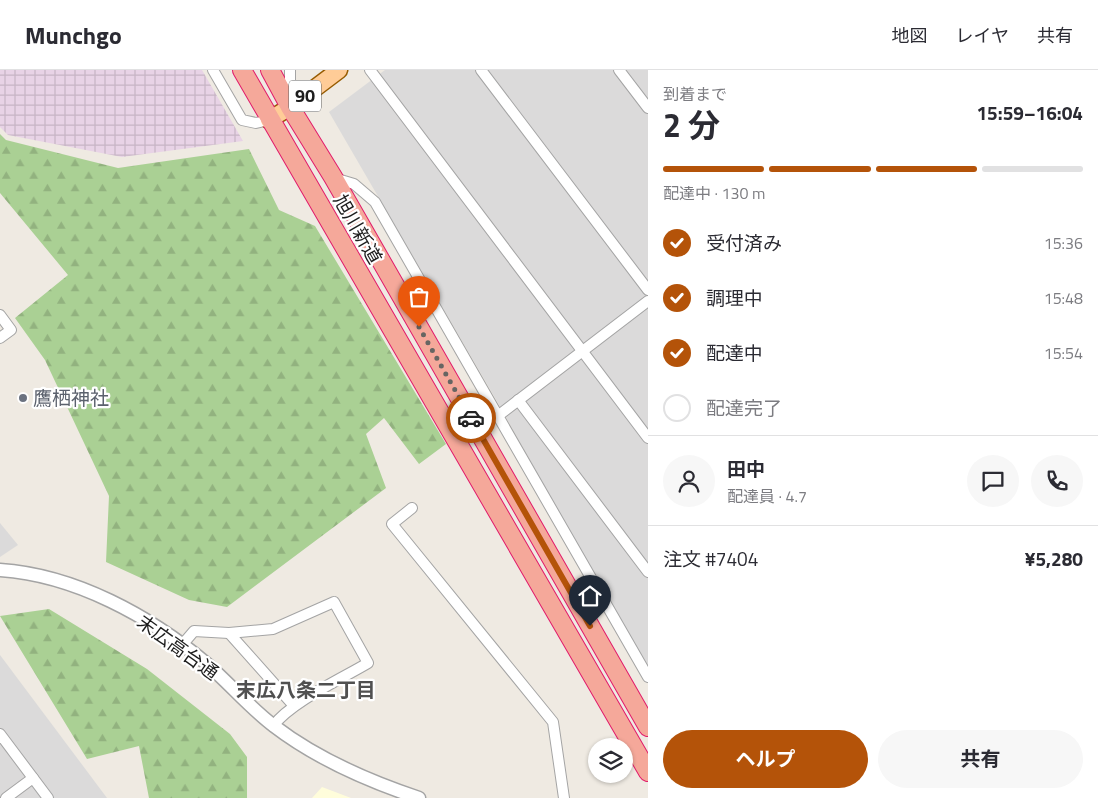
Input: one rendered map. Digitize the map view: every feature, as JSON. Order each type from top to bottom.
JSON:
[{"type":"highway","name":"旭川新道","points":[[242,70],[269,120],[648,772]]},
{"type":"highway","name":"旭川新道","points":[[270,70],[648,727]]},
{"type":"main road","name":"90","points":[[269,120],[290,107],[339,70]]},
{"type":"street","points":[[213,70],[242,120],[256,123],[269,120]]},
{"type":"street","points":[[290,70],[290,107]]},
{"type":"street","points":[[370,70],[648,438]]},
{"type":"street","points":[[481,70],[648,290]]},
{"type":"street","points":[[619,70],[648,108]]},
{"type":"street","points":[[333,178],[354,184],[375,202],[648,677]]},
{"type":"street","points":[[499,415],[648,301]]},
{"type":"street","points":[[0,314],[11,330],[0,338]]},
{"type":"street","points":[[518,400],[648,572]]},
{"type":"street","points":[[412,508],[392,524],[554,722],[564,798]]},
{"type":"street","name":"末広高台通","points":[[0,570],[36,575],[103,597],[148,622],[182,645],[206,664],[273,726],[321,758],[381,785],[419,798]]},
{"type":"street","points":[[182,645],[194,631],[229,633],[273,629],[334,602],[368,663],[294,706],[280,717],[273,726]]},
{"type":"street","points":[[229,633],[294,706]]},
{"type":"street","points":[[0,734],[48,798]]},
{"type":"street","points":[[6,798],[33,778]]},
{"type":"shaded area","points":[[0,70],[202,70],[243,141],[122,157],[8,135],[0,127]]},
{"type":"shaded area","points":[[385,70],[648,70],[648,671],[498,403],[329,112]]},
{"type":"shaded area","points":[[0,523],[18,545],[0,557]]},
{"type":"shaded area","points":[[0,655],[107,798],[0,798]]},
{"type":"shaded area","points":[[322,787],[351,798],[312,798]]},
{"type":"green space","points":[[0,134],[6,140],[118,168],[249,149],[279,210],[315,226],[446,444],[419,464],[384,418],[366,434],[386,488],[227,607],[189,600],[106,562],[109,496],[45,360],[15,318],[68,275],[0,193]]},
{"type":"green space","points":[[49,609],[147,669],[230,734],[247,757],[247,798],[149,798],[139,746],[87,759],[0,616]]},
{"type":"way so far","points":[[419,327],[471,418]]},
{"type":"place","name":"鷹栖神社","points":[[23,398]]},
{"type":"district","name":"末広八条二丁目","points":[[306,690]]},
{"type":"route","points":[[471,418],[590,626]]}]
